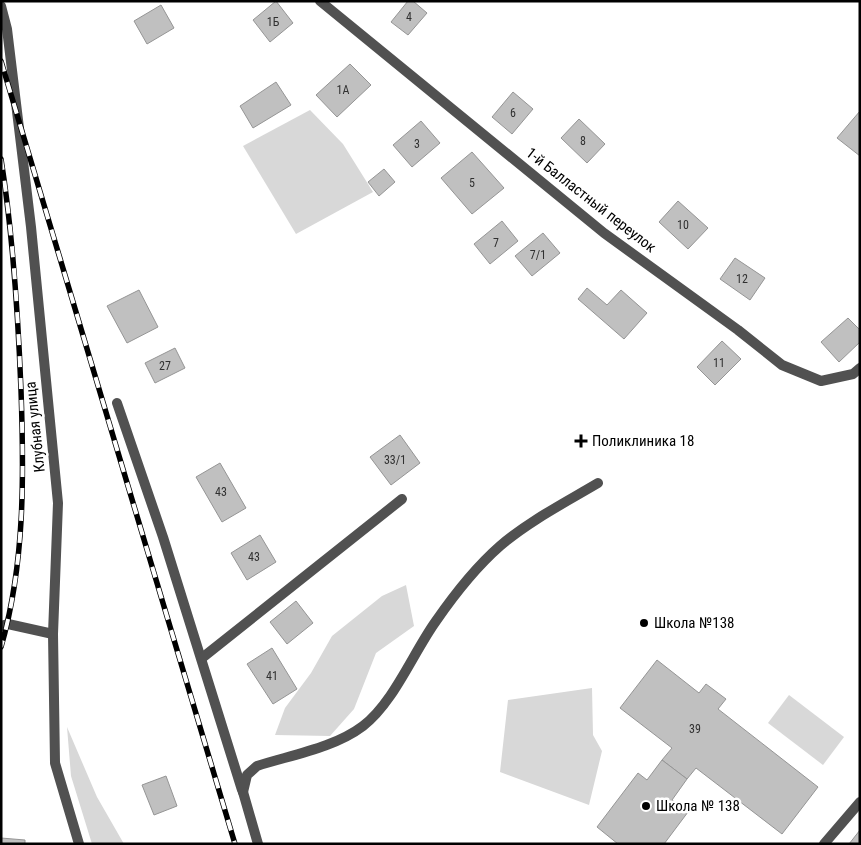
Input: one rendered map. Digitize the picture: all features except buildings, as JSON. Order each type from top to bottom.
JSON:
[{"type":"street","name":"1-й Балластный переулок","points":[[320,1],[604,233],[738,330],[782,365],[822,381],[853,374],[860,368]]},
{"type":"street","name":"Клубная улица","points":[[1,6],[6,29],[31,227],[58,503],[54,634],[55,762],[79,844]]},
{"type":"street","points":[[117,403],[202,658],[258,844]]},
{"type":"street","points":[[243,792],[246,775],[257,766],[336,741],[363,726],[384,704],[436,620],[467,581],[500,546],[539,518],[598,483]]},
{"type":"street","points":[[202,658],[402,499]]},
{"type":"street","points":[[1,626],[8,624],[54,634]]},
{"type":"street","points":[[824,844],[860,802]]},
{"type":"shaded area","points":[[310,110],[343,144],[373,192],[296,234],[243,146]]},
{"type":"shaded area","points":[[406,585],[414,626],[376,653],[354,709],[330,736],[275,735],[285,708],[311,673],[332,636],[382,596]]},
{"type":"shaded area","points":[[592,688],[593,735],[602,751],[589,805],[500,772],[508,700]]},
{"type":"shaded area","points":[[789,695],[844,737],[823,765],[768,723]]},
{"type":"shaded area","points":[[67,727],[97,797],[124,844],[92,844],[71,776]]},
{"type":"railway","points":[[1,61],[235,844]]},
{"type":"railway","points":[[1,159],[9,216],[17,303],[23,454],[19,552],[9,616],[1,647]]},
{"type":"place","name":"Поликлиника 18","points":[[581,441]]},
{"type":"place","name":"Школа №138","points":[[644,623]]},
{"type":"place","name":"Школа № 138","points":[[646,806]]}]
